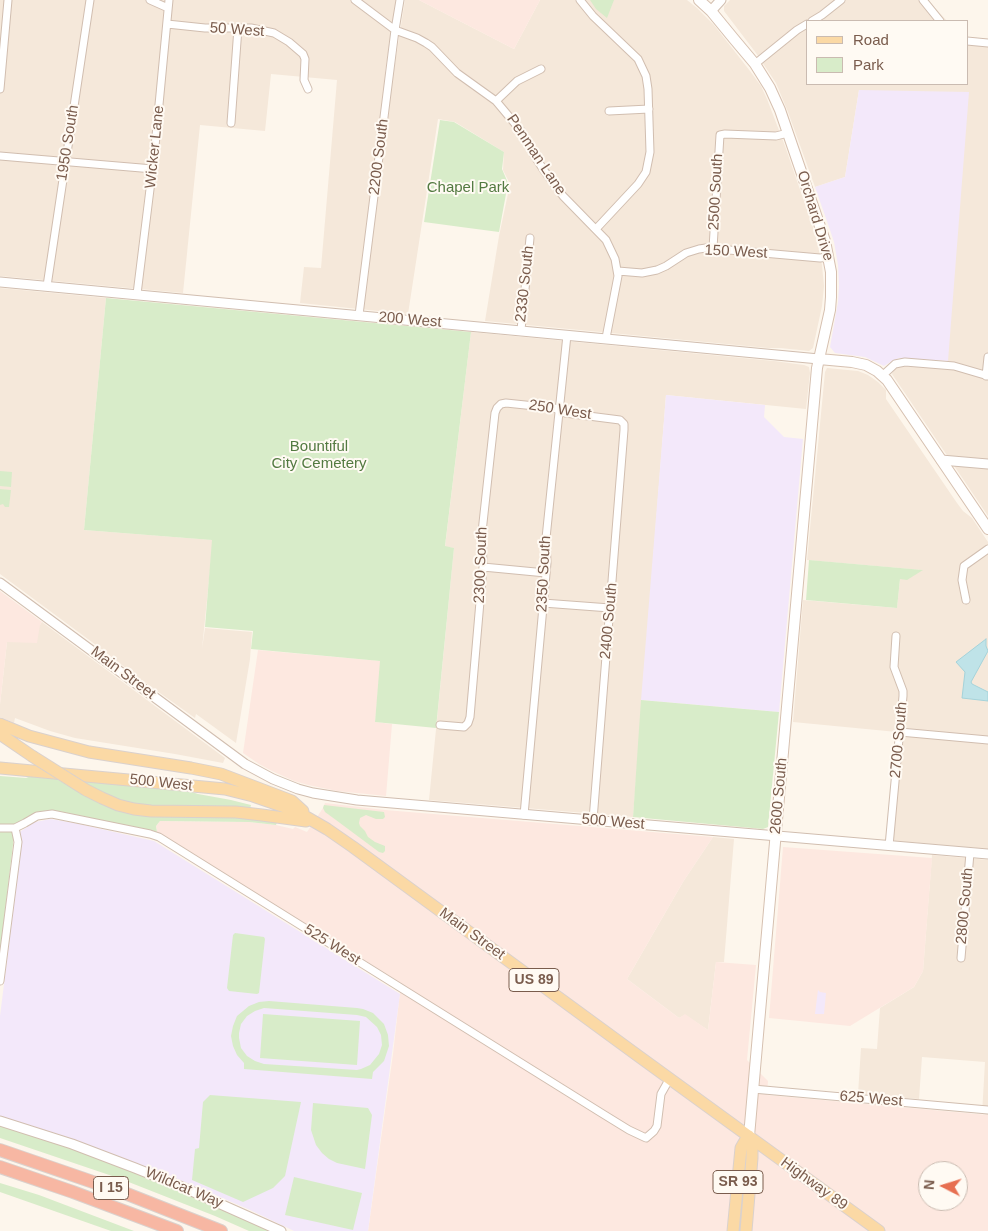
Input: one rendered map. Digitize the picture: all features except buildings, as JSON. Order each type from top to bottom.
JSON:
[{"type":"highway","name":"I 15","points":[[0,1150],[122,1192],[221,1231]]},
{"type":"highway","name":"I 15","points":[[0,1167],[177,1231]]},
{"type":"main road","name":"Orchard Drive","points":[[699,0],[711,11],[755,64],[773,94],[821,228],[829,257],[831,297],[828,324],[819,359]]},
{"type":"main road","points":[[819,359],[859,363],[872,368],[890,384],[988,529]]},
{"type":"main road","name":"2600 South","points":[[733,1231],[741,1148],[749,1136],[819,359]]},
{"type":"main road","points":[[0,724],[29,736],[89,752],[221,774],[292,801],[315,822]]},
{"type":"main road","points":[[0,734],[86,790],[118,805],[151,811],[236,812],[315,822]]},
{"type":"main road","name":"500 West","points":[[0,768],[225,789],[270,801],[315,822]]},
{"type":"main road","name":"Main Street","points":[[315,822],[349,844],[749,1136]]},
{"type":"main road","name":"SR 93","points":[[746,1231],[752,1158],[749,1136]]},
{"type":"main road","name":"Highway 89","points":[[749,1136],[879,1231]]},
{"type":"street","points":[[0,89],[8,0]]},
{"type":"street","name":"1950 South","points":[[47,286],[90,0]]},
{"type":"street","points":[[150,0],[168,4]]},
{"type":"street","name":"Penman Lane","points":[[355,0],[395,30],[417,38],[432,47],[457,73],[496,101],[522,132],[542,169],[563,196],[606,240],[610,246],[618,271],[606,338]]},
{"type":"street","name":"2200 South","points":[[359,315],[400,0]]},
{"type":"street","points":[[580,0],[593,16],[638,59],[646,76],[648,89],[650,159],[646,172],[638,184],[596,229]]},
{"type":"street","points":[[711,11],[721,0]]},
{"type":"street","points":[[825,18],[841,0]]},
{"type":"street","points":[[923,0],[939,20]]},
{"type":"street","name":"Wicker Lane","points":[[137,294],[153,169],[168,4]]},
{"type":"street","name":"50 West","points":[[167,24],[205,28],[261,29],[274,33],[301,52],[305,59],[304,80],[308,89]]},
{"type":"street","points":[[755,64],[806,25]]},
{"type":"street","points":[[231,123],[238,28]]},
{"type":"street","points":[[968,41],[988,43]]},
{"type":"street","points":[[496,101],[517,81],[540,69]]},
{"type":"street","points":[[609,111],[649,109]]},
{"type":"street","name":"2500 South","points":[[714,248],[720,135],[776,136],[788,133]]},
{"type":"street","points":[[0,156],[153,169]]},
{"type":"street","name":"2330 South","points":[[520,330],[530,238]]},
{"type":"street","name":"150 West","points":[[618,271],[642,273],[657,270],[686,253],[706,248],[820,258],[829,257]]},
{"type":"street","name":"200 West","points":[[0,282],[819,359]]},
{"type":"street","name":"2350 South","points":[[524,815],[546,573],[545,542],[567,335]]},
{"type":"street","points":[[882,376],[895,364],[904,362],[954,366],[987,376],[988,358]]},
{"type":"street","name":"250 West","points":[[498,406],[506,403],[554,408],[565,413],[618,419],[622,422]]},
{"type":"street","name":"2300 South","points":[[440,725],[462,727],[468,723],[470,717],[483,567],[482,532],[495,413],[498,406]]},
{"type":"street","name":"2400 South","points":[[593,820],[624,430],[622,422]]},
{"type":"street","points":[[941,460],[988,464]]},
{"type":"street","points":[[966,600],[962,580],[964,566],[988,550]]},
{"type":"street","points":[[483,567],[546,573]]},
{"type":"street","name":"Main Street","points":[[0,583],[245,764]]},
{"type":"street","points":[[543,603],[610,608]]},
{"type":"street","name":"2700 South","points":[[890,846],[903,696],[894,667],[896,636]]},
{"type":"street","points":[[900,732],[988,740]]},
{"type":"street","name":"500 West","points":[[245,764],[292,787],[328,796],[357,800],[988,854]]},
{"type":"street","name":"525 West","points":[[0,828],[15,828],[37,816],[52,814],[150,834],[159,838],[586,1104],[646,1138],[657,1126],[661,1094],[670,1078]]},
{"type":"street","points":[[0,981],[18,842],[15,828]]},
{"type":"street","name":"2800 South","points":[[961,958],[970,853]]},
{"type":"street","name":"625 West","points":[[753,1089],[988,1110]]},
{"type":"street","name":"Wildcat Way","points":[[0,1121],[72,1144],[151,1174],[281,1231]]},
{"type":"shaded area","points":[[0,0],[396,0],[385,73],[393,76],[405,0],[419,0],[514,49],[540,0],[687,0],[714,25],[761,86],[785,146],[816,236],[822,265],[824,286],[822,306],[813,348],[809,351],[768,348],[485,321],[510,184],[503,170],[504,152],[455,122],[438,119],[408,314],[300,303],[304,267],[321,268],[337,80],[271,74],[265,131],[200,125],[183,293],[0,276]]},
{"type":"shaded area","points":[[419,0],[540,0],[514,49]]},
{"type":"shaded area","points":[[730,0],[928,0],[946,20],[806,20],[806,85],[968,85],[968,37],[988,39],[988,516],[892,374],[894,369],[900,366],[950,369],[859,90],[845,177],[815,187],[776,83],[724,11],[724,6]]},
{"type":"shaded area","points":[[859,90],[969,92],[948,361],[899,358],[884,366],[865,357],[835,353],[830,347],[838,302],[838,265],[834,242],[815,187],[845,177]]},
{"type":"shaded area","points":[[0,288],[106,298],[84,530],[213,540],[202,649],[205,628],[252,632],[250,659],[236,743],[196,714],[195,718],[136,676],[0,574]]},
{"type":"shaded area","points":[[471,332],[774,361],[809,367],[806,409],[666,395],[633,817],[429,800],[454,548],[445,547]]},
{"type":"shaded area","points":[[827,368],[858,371],[868,375],[886,390],[886,399],[957,503],[972,518],[988,542],[988,849],[884,840],[887,833],[897,732],[793,722],[803,600],[897,608],[900,579],[922,570],[807,560],[825,372]]},
{"type":"shaded area","points":[[666,395],[765,405],[764,417],[784,437],[803,439],[779,712],[641,700]]},
{"type":"shaded area","points":[[0,591],[42,622],[37,643],[7,642],[0,704]]},
{"type":"shaded area","points":[[42,622],[225,758],[223,763],[75,738],[15,718],[14,723],[0,717],[7,642],[40,625]]},
{"type":"shaded area","points":[[258,650],[381,661],[375,722],[392,724],[386,796],[337,791],[294,781],[259,764],[243,753]]},
{"type":"shaded area","points":[[325,803],[385,810],[713,837],[683,882],[627,979],[679,1018],[685,1014],[708,1030],[716,962],[756,965],[747,1060],[768,1081],[767,1095],[988,1115],[988,1231],[368,1231],[401,983],[157,832],[156,826],[160,821],[249,822],[293,829],[295,827],[307,832]]},
{"type":"shaded area","points":[[51,819],[154,841],[400,994],[368,1231],[294,1231],[168,1175],[67,1137],[0,1116],[0,1016],[22,840],[20,832],[35,822]]},
{"type":"shaded area","points":[[713,837],[734,839],[724,962],[716,962],[708,1030],[685,1015],[679,1018],[627,979],[683,882]]},
{"type":"shaded area","points":[[783,847],[932,858],[923,971],[914,987],[850,1026],[769,1018]]},
{"type":"shaded area","points":[[932,855],[988,860],[988,1115],[982,1114],[985,1062],[922,1057],[919,1099],[858,1094],[861,1048],[877,1049],[880,1008],[914,987],[923,971]]},
{"type":"shaded area","points":[[818,990],[826,993],[824,1014],[815,1014]]},
{"type":"green space","points":[[590,0],[614,0],[607,18],[596,9]]},
{"type":"green space","name":"Chapel Park","points":[[440,120],[454,122],[504,152],[502,169],[508,183],[499,232],[424,222]]},
{"type":"green space","name":"Bountiful City Cemetery","points":[[106,298],[471,332],[445,546],[454,548],[436,728],[375,722],[380,661],[251,649],[253,631],[205,627],[212,540],[84,530]]},
{"type":"green space","points":[[0,471],[12,472],[11,487],[0,486]]},
{"type":"green space","points":[[0,489],[11,490],[9,507],[5,507],[3,504],[0,505]]},
{"type":"green space","points":[[809,560],[923,570],[907,580],[900,579],[897,608],[806,600]]},
{"type":"green space","points":[[641,700],[779,712],[768,827],[763,829],[633,817]]},
{"type":"green space","points":[[0,776],[55,778],[95,801],[277,822],[276,825],[249,822],[160,821],[156,826],[157,832],[52,810],[37,812],[14,824],[0,954]]},
{"type":"green space","points":[[86,780],[189,791],[251,805],[250,809],[174,808],[126,804],[86,785]]},
{"type":"green space","points":[[324,805],[384,812],[385,817],[383,819],[376,819],[366,815],[360,818],[359,823],[368,837],[385,846],[385,851],[383,853],[379,852],[325,812]]},
{"type":"green space","points":[[235,933],[264,937],[265,939],[259,993],[257,994],[229,991],[227,988],[233,935]]},
{"type":"green space","points":[[269,1001],[357,1008],[373,1013],[384,1024],[388,1035],[389,1046],[384,1061],[373,1072],[372,1079],[244,1069],[244,1063],[237,1055],[233,1046],[231,1036],[233,1026],[237,1016],[249,1006]],"holes":[[[264,1008],[366,1017],[377,1027],[381,1035],[382,1045],[379,1054],[370,1065],[361,1069],[264,1064],[247,1056],[241,1048],[239,1038],[241,1024],[247,1016]]]},
{"type":"green space","points":[[263,1014],[360,1021],[357,1065],[260,1058]]},
{"type":"green space","points":[[210,1095],[301,1102],[285,1176],[273,1188],[243,1202],[192,1180],[195,1149],[199,1148],[203,1102]]},
{"type":"green space","points":[[313,1103],[368,1108],[372,1115],[365,1169],[337,1163],[322,1153],[316,1145],[311,1130]]},
{"type":"green space","points":[[0,1125],[126,1168],[273,1231],[249,1231],[121,1179],[0,1138]]},
{"type":"green space","points":[[294,1177],[362,1193],[353,1230],[285,1215]]},
{"type":"green space","points":[[0,1183],[39,1195],[134,1231],[111,1231],[0,1192]]},
{"type":"water","points":[[986,639],[988,651],[971,682],[988,692],[988,701],[962,698],[965,672],[956,662]]}]
